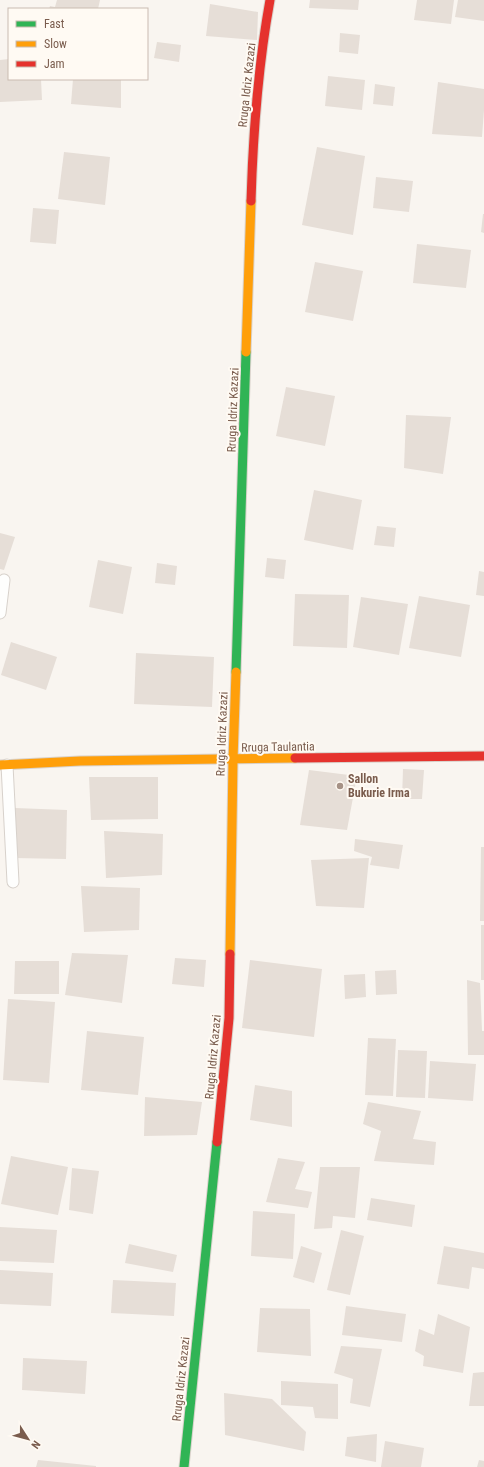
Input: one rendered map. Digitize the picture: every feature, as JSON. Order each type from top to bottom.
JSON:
[{"type":"street","name":"Rruga Idriz Kazazi","points":[[184,1467],[229,1018],[233,760],[253,145],[265,27],[270,0]]},
{"type":"street","name":"Rruga Taulantia","points":[[4,765],[80,762],[484,756]]},
{"type":"lane","points":[[0,613],[4,580]]},
{"type":"lane","points":[[4,765],[13,882]]},
{"type":"building","points":[[57,0],[100,0],[98,8],[49,8],[50,6],[55,7]]},
{"type":"building","points":[[310,0],[359,0],[358,10],[309,8]]},
{"type":"building","points":[[417,0],[454,0],[451,24],[414,20]]},
{"type":"building","points":[[458,0],[484,0],[484,21],[455,17]]},
{"type":"building","points":[[210,4],[258,12],[257,40],[206,36]]},
{"type":"building","points":[[340,33],[360,35],[358,54],[339,52]]},
{"type":"building","points":[[157,42],[181,45],[179,62],[154,58]]},
{"type":"building","points":[[8,59],[8,80],[41,80],[42,100],[0,102],[0,60]]},
{"type":"building","points":[[328,76],[365,80],[362,110],[325,106]]},
{"type":"building","points":[[73,80],[121,80],[121,108],[71,104]]},
{"type":"building","points":[[438,82],[484,89],[482,137],[432,134]]},
{"type":"building","points":[[375,84],[395,87],[393,106],[373,104]]},
{"type":"building","points":[[317,147],[365,156],[353,235],[302,225]]},
{"type":"building","points":[[64,152],[110,157],[105,205],[58,199]]},
{"type":"building","points":[[376,177],[413,181],[409,212],[373,208]]},
{"type":"building","points":[[33,208],[59,210],[56,244],[30,242]]},
{"type":"building","points":[[484,214],[484,233],[481,232]]},
{"type":"building","points":[[417,244],[471,250],[466,288],[413,283]]},
{"type":"building","points":[[315,262],[363,271],[353,321],[305,312]]},
{"type":"building","points":[[286,387],[335,396],[325,446],[276,436]]},
{"type":"building","points":[[406,415],[451,417],[443,474],[404,468]]},
{"type":"building","points":[[314,490],[362,500],[353,550],[304,540]]},
{"type":"building","points":[[377,526],[396,528],[394,547],[374,545]]},
{"type":"building","points":[[0,533],[15,537],[4,570],[0,569]]},
{"type":"building","points":[[267,558],[286,560],[284,579],[265,577]]},
{"type":"building","points":[[98,560],[132,567],[123,614],[89,607]]},
{"type":"building","points":[[157,563],[177,566],[175,585],[155,583]]},
{"type":"building","points":[[479,571],[484,572],[484,596],[476,595]]},
{"type":"building","points":[[295,594],[349,595],[347,648],[293,646]]},
{"type":"building","points":[[419,596],[470,605],[461,657],[409,648]]},
{"type":"building","points":[[361,597],[408,604],[399,655],[353,647]]},
{"type":"building","points":[[11,642],[57,657],[46,690],[1,675]]},
{"type":"building","points":[[136,653],[214,657],[212,707],[134,704]]},
{"type":"building","points":[[403,769],[424,770],[422,799],[402,799]]},
{"type":"building","points":[[309,770],[357,776],[347,830],[300,825]]},
{"type":"building","points":[[89,777],[158,777],[158,819],[91,820]]},
{"type":"building","points":[[15,808],[67,810],[66,859],[14,858]]},
{"type":"building","points":[[104,831],[163,834],[162,875],[106,878]]},
{"type":"building","points":[[355,839],[403,845],[399,869],[370,865],[372,857],[354,851]]},
{"type":"building","points":[[481,847],[484,847],[484,921],[480,921]]},
{"type":"building","points":[[369,858],[364,908],[316,906],[311,860]]},
{"type":"building","points":[[81,886],[140,888],[139,930],[84,932]]},
{"type":"building","points":[[481,925],[484,925],[484,980],[481,980]]},
{"type":"building","points":[[72,953],[128,955],[122,1003],[65,995]]},
{"type":"building","points":[[175,958],[206,960],[204,987],[172,984]]},
{"type":"building","points":[[250,960],[322,969],[314,1037],[242,1028]]},
{"type":"building","points":[[15,961],[59,961],[59,994],[14,994]]},
{"type":"building","points":[[396,970],[397,994],[376,995],[375,971]]},
{"type":"building","points":[[365,974],[366,997],[345,999],[344,975]]},
{"type":"building","points":[[467,980],[480,983],[482,1031],[484,1031],[484,1055],[468,1055]]},
{"type":"building","points":[[8,999],[55,1002],[49,1083],[3,1080]]},
{"type":"building","points":[[87,1031],[144,1037],[138,1095],[81,1090]]},
{"type":"building","points":[[368,1038],[396,1039],[393,1096],[365,1095]]},
{"type":"building","points":[[398,1050],[427,1051],[425,1098],[396,1097]]},
{"type":"building","points":[[430,1061],[476,1064],[473,1101],[428,1098]]},
{"type":"building","points":[[255,1085],[292,1091],[292,1127],[250,1120]]},
{"type":"building","points":[[145,1097],[202,1102],[197,1135],[144,1136]]},
{"type":"building","points":[[368,1102],[421,1111],[413,1139],[436,1142],[434,1165],[374,1161],[381,1131],[363,1124]]},
{"type":"building","points":[[11,1156],[68,1167],[58,1215],[1,1204]]},
{"type":"building","points":[[278,1158],[305,1162],[295,1189],[312,1192],[308,1208],[266,1202]]},
{"type":"building","points":[[320,1167],[360,1167],[355,1218],[333,1216],[332,1228],[314,1229]]},
{"type":"building","points":[[72,1168],[99,1171],[93,1214],[69,1210]]},
{"type":"building","points":[[371,1198],[415,1205],[412,1227],[367,1220]]},
{"type":"building","points":[[253,1211],[295,1214],[293,1259],[251,1256]]},
{"type":"building","points":[[0,1227],[57,1230],[54,1263],[0,1261]]},
{"type":"building","points":[[341,1230],[364,1236],[350,1295],[327,1290]]},
{"type":"building","points":[[129,1244],[177,1255],[173,1272],[125,1263]]},
{"type":"building","points":[[301,1246],[322,1253],[314,1283],[293,1277]]},
{"type":"building","points":[[444,1246],[484,1253],[484,1269],[472,1267],[469,1289],[437,1284]]},
{"type":"building","points":[[0,1270],[53,1273],[51,1306],[0,1304]]},
{"type":"building","points":[[113,1280],[176,1283],[174,1316],[111,1313]]},
{"type":"building","points":[[346,1306],[406,1314],[402,1342],[342,1335]]},
{"type":"building","points":[[260,1308],[310,1309],[311,1356],[257,1352]]},
{"type":"building","points":[[438,1314],[470,1327],[463,1373],[423,1366],[424,1356],[415,1351],[419,1329],[434,1335]]},
{"type":"building","points":[[341,1346],[382,1349],[370,1407],[350,1403],[353,1379],[334,1373]]},
{"type":"building","points":[[23,1358],[87,1361],[85,1394],[22,1390]]},
{"type":"building","points":[[484,1372],[484,1406],[469,1406],[473,1373]]},
{"type":"building","points":[[281,1381],[338,1384],[338,1419],[315,1418],[313,1407],[281,1405]]},
{"type":"building","points":[[224,1393],[272,1399],[306,1432],[304,1451],[225,1435]]},
{"type":"building","points":[[377,1434],[376,1462],[345,1456],[347,1437]]},
{"type":"building","points":[[385,1441],[424,1448],[421,1467],[381,1467]]},
{"type":"building","points":[[38,1460],[96,1466],[96,1467],[36,1467]]},
{"type":"building","points":[[479,1460],[484,1461],[484,1467],[477,1467]]},
{"type":"traffic: fast","points":[[236,672],[246,352]]},
{"type":"traffic: fast","points":[[184,1467],[217,1142]]},
{"type":"traffic: slow","points":[[246,352],[251,201]]},
{"type":"traffic: slow","points":[[230,954],[236,672]]},
{"type":"traffic: slow","points":[[0,765],[80,761],[295,758]]},
{"type":"traffic: jam","points":[[251,201],[257,100],[262,50],[270,0]]},
{"type":"traffic: jam","points":[[295,758],[484,756]]},
{"type":"traffic: jam","points":[[217,1142],[229,1018],[230,954]]},
{"type":"place","name":"Sallon Bukurie Irma","points":[[340,786]]}]
